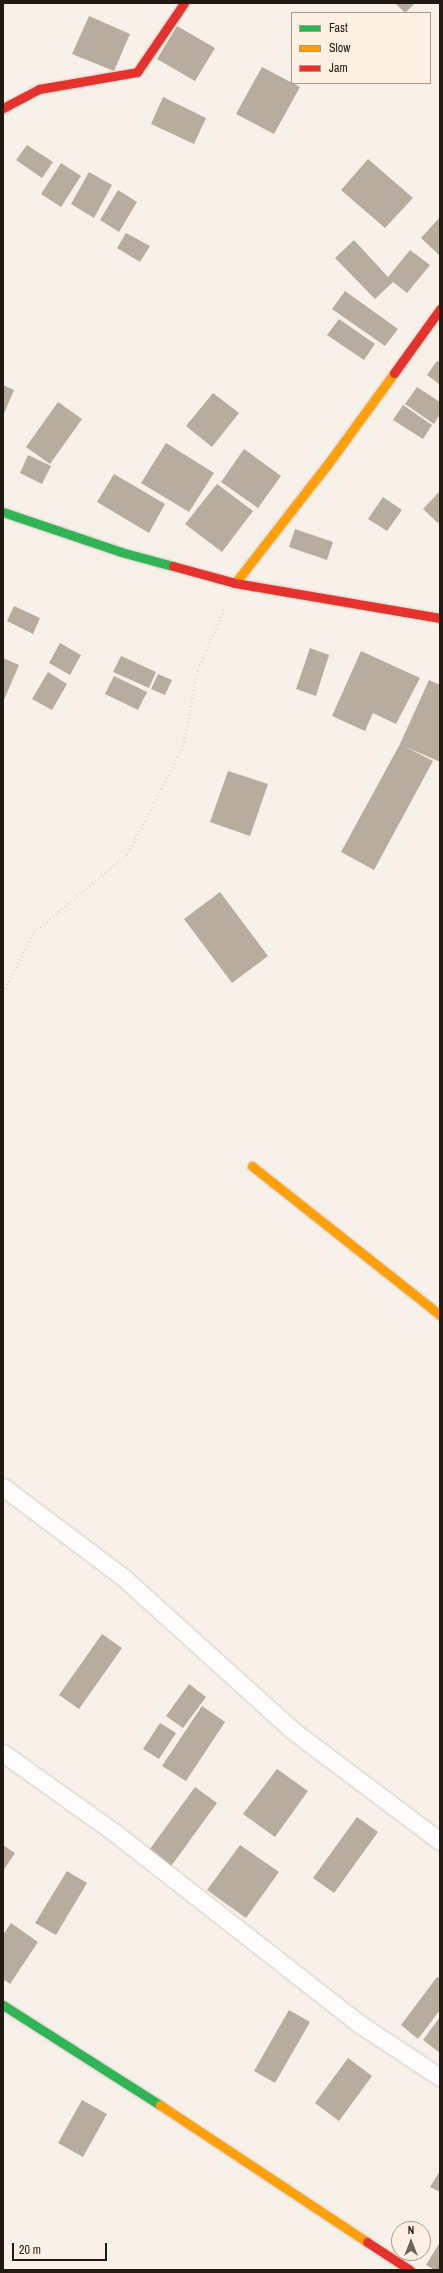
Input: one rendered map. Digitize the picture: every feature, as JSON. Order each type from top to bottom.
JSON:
[{"type":"street","points":[[3,108],[39,89],[138,72],[184,3]]},
{"type":"street","points":[[235,583],[327,465],[440,309]]},
{"type":"street","points":[[3,512],[121,552],[235,583],[440,618]]},
{"type":"street","points":[[252,1166],[440,1315]]},
{"type":"street","points":[[3,2005],[63,2042],[410,2270]]},
{"type":"lane","points":[[3,1487],[124,1578],[292,1730],[440,1841]]},
{"type":"lane","points":[[3,1753],[115,1833],[361,2025],[440,2077]]},
{"type":"path","points":[[3,992],[34,932],[128,853],[183,746],[198,669],[235,583]]},
{"type":"building","points":[[395,3],[415,3],[406,12],[404,12]]},
{"type":"building","points":[[89,16],[130,34],[114,71],[72,54]]},
{"type":"building","points":[[177,26],[215,48],[195,81],[157,59]]},
{"type":"building","points":[[262,67],[291,82],[291,84],[300,87],[274,134],[236,114]]},
{"type":"building","points":[[163,97],[206,118],[194,144],[151,124]]},
{"type":"building","points":[[27,145],[53,162],[42,178],[16,160]]},
{"type":"building","points":[[368,159],[413,198],[385,228],[341,190]]},
{"type":"building","points":[[61,163],[81,176],[61,207],[41,194]]},
{"type":"building","points":[[89,172],[112,185],[94,218],[71,204]]},
{"type":"building","points":[[118,190],[137,202],[119,232],[100,220]]},
{"type":"building","points":[[440,217],[440,256],[421,238]]},
{"type":"building","points":[[126,233],[150,246],[140,262],[117,248]]},
{"type":"building","points":[[354,240],[388,277],[410,250],[430,265],[407,293],[393,282],[375,299],[335,258]]},
{"type":"building","points":[[345,291],[398,329],[385,346],[332,309]]},
{"type":"building","points":[[339,319],[375,344],[364,360],[327,335]]},
{"type":"building","points":[[437,361],[440,363],[440,385],[427,375]]},
{"type":"building","points":[[3,385],[14,390],[3,416]]},
{"type":"building","points":[[417,387],[440,402],[440,414],[434,424],[405,404]]},
{"type":"building","points":[[213,393],[239,413],[212,447],[186,426]]},
{"type":"building","points":[[58,402],[82,419],[50,464],[26,447]]},
{"type":"building","points":[[403,405],[432,425],[423,439],[393,420]]},
{"type":"building","points":[[166,443],[214,473],[189,512],[141,483]]},
{"type":"building","points":[[244,449],[281,476],[258,508],[221,482]]},
{"type":"building","points":[[28,455],[51,466],[42,484],[20,473]]},
{"type":"building","points":[[114,474],[165,504],[149,533],[97,502]]},
{"type":"building","points":[[217,484],[253,511],[222,552],[185,524]]},
{"type":"building","points":[[440,491],[440,521],[438,523],[423,509]]},
{"type":"building","points":[[383,497],[402,510],[387,531],[368,519]]},
{"type":"building","points":[[295,529],[333,542],[327,560],[289,547]]},
{"type":"building","points":[[14,606],[40,618],[33,634],[7,621]]},
{"type":"building","points":[[60,643],[81,655],[70,675],[49,663]]},
{"type":"building","points":[[310,648],[329,655],[316,696],[296,689]]},
{"type":"building","points":[[361,651],[420,678],[396,724],[373,713],[365,731],[332,716]]},
{"type":"building","points":[[121,656],[156,672],[149,688],[113,672]]},
{"type":"building","points":[[3,658],[19,665],[3,702]]},
{"type":"building","points":[[48,672],[67,684],[52,710],[32,699]]},
{"type":"building","points":[[158,674],[172,680],[165,695],[151,689]]},
{"type":"building","points":[[114,676],[147,692],[138,710],[105,694]]},
{"type":"building","points":[[429,680],[440,685],[440,762],[404,746],[433,761],[374,870],[341,852],[400,744]]},
{"type":"building","points":[[228,771],[268,784],[250,836],[210,822]]},
{"type":"building","points":[[220,892],[268,956],[232,983],[184,919]]},
{"type":"building","points":[[102,1634],[122,1648],[79,1709],[59,1695]]},
{"type":"building","points":[[189,1684],[206,1697],[183,1728],[166,1716]]},
{"type":"building","points":[[202,1706],[225,1722],[186,1781],[162,1766]]},
{"type":"building","points":[[160,1723],[176,1733],[159,1759],[143,1749]]},
{"type":"building","points":[[277,1769],[308,1791],[275,1837],[243,1814]]},
{"type":"building","points":[[195,1787],[217,1803],[169,1869],[147,1853]]},
{"type":"building","points":[[357,1817],[378,1832],[334,1893],[313,1878]]},
{"type":"building","points":[[3,1845],[15,1853],[3,1871]]},
{"type":"building","points":[[240,1845],[279,1872],[246,1918],[207,1890]]},
{"type":"building","points":[[67,1871],[87,1883],[56,1935],[35,1923]]},
{"type":"building","points":[[11,1923],[38,1942],[10,1984],[3,1979],[3,1935]]},
{"type":"building","points":[[437,1977],[440,1979],[440,2010],[418,2039],[401,2025]]},
{"type":"building","points":[[289,2010],[310,2022],[275,2083],[254,2071]]},
{"type":"building","points":[[440,2017],[440,2053],[423,2040]]},
{"type":"building","points":[[348,2058],[372,2076],[339,2121],[315,2103]]},
{"type":"building","points":[[82,2100],[107,2114],[83,2157],[58,2143]]},
{"type":"building","points":[[440,2171],[440,2192],[430,2187]]},
{"type":"building","points":[[440,2242],[440,2270],[435,2270],[426,2265],[428,2261],[431,2261],[431,2257]]},
{"type":"traffic: fast","points":[[3,512],[121,552],[173,566]]},
{"type":"traffic: fast","points":[[3,2005],[160,2105]]},
{"type":"traffic: slow","points":[[235,583],[327,465],[394,373]]},
{"type":"traffic: slow","points":[[252,1166],[440,1315]]},
{"type":"traffic: slow","points":[[160,2105],[367,2242]]},
{"type":"traffic: jam","points":[[3,108],[39,89],[137,72],[184,3]]},
{"type":"traffic: jam","points":[[394,373],[440,309]]},
{"type":"traffic: jam","points":[[173,566],[235,583],[440,618]]},
{"type":"traffic: jam","points":[[367,2242],[410,2270]]}]
